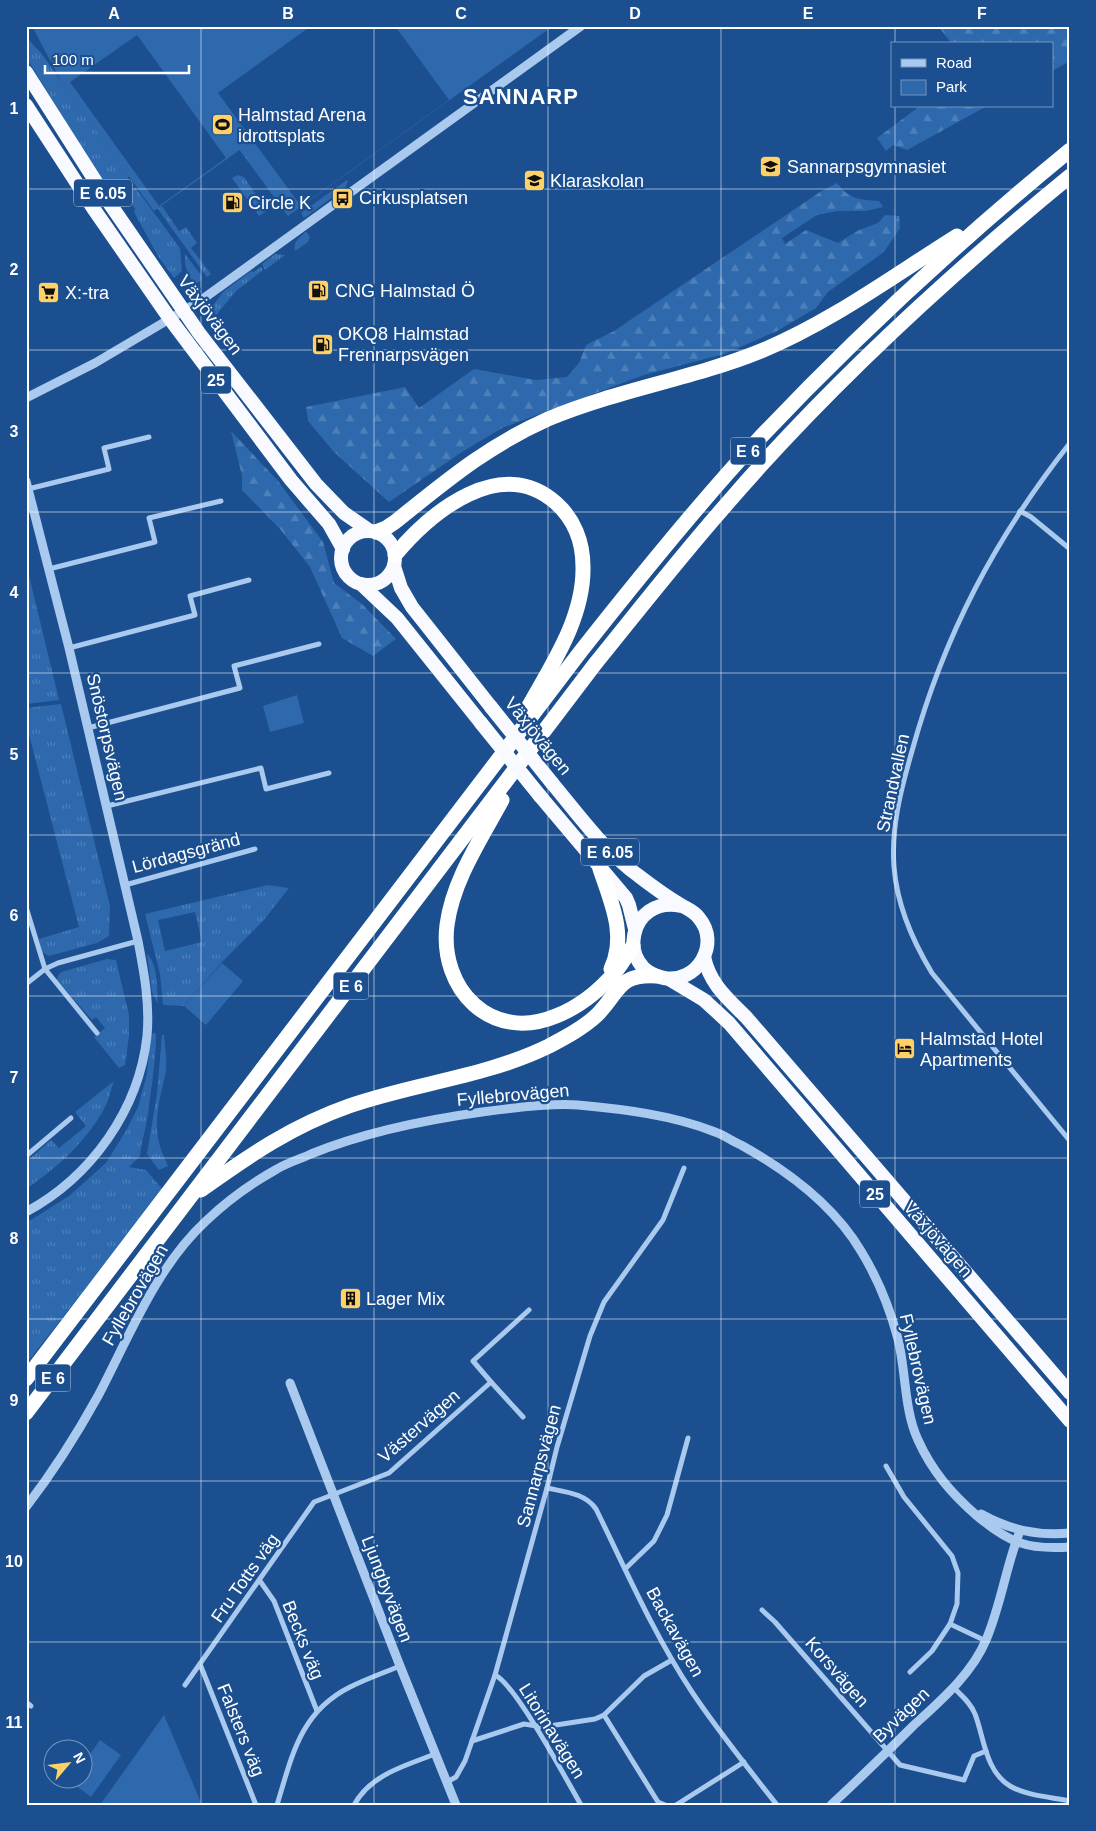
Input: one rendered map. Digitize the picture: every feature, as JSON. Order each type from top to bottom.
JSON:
[{"type":"highway","name":"Växjövägen","points":[[26,72],[110,204],[183,312],[316,484],[344,512],[389,541],[400,588],[412,607],[491,707],[613,856],[649,884],[699,917],[705,926],[708,937],[708,947],[704,957],[707,970],[717,987],[746,1017],[1070,1393]]},
{"type":"highway","name":"Växjövägen","points":[[26,105],[93,208],[170,319],[291,480],[329,524],[343,549],[341,559],[344,570],[351,579],[361,584],[397,618],[540,796],[626,898],[632,912],[635,929],[633,946],[641,964],[648,971],[663,977],[704,1000],[729,1023],[1070,1421]]},
{"type":"highway","name":"E 6","points":[[26,1380],[634,584],[754,444],[893,303],[998,209],[1070,150]]},
{"type":"highway","name":"E 6","points":[[26,1412],[522,760],[648,598],[726,505],[822,401],[907,318],[1010,225],[1070,176]]},
{"type":"highway","points":[[343,549],[348,540],[355,534],[386,528],[479,456],[524,430],[596,402],[736,360],[792,337],[828,318],[998,209]]},
{"type":"highway","points":[[361,584],[371,585],[381,582],[389,575],[395,561],[422,528],[456,501],[483,488],[498,485],[528,487],[540,491],[561,507],[574,526],[579,540],[583,568],[579,601],[567,635],[501,757]]},
{"type":"highway","points":[[522,760],[465,868],[457,887],[447,924],[446,942],[448,962],[455,980],[465,996],[477,1008],[491,1016],[508,1021],[539,1022],[556,1016],[586,999],[616,971],[633,946]]},
{"type":"highway","points":[[600,869],[617,921],[619,939],[617,953],[601,986]]},
{"type":"highway","points":[[635,929],[644,915],[658,906],[674,904],[681,906]]},
{"type":"highway","points":[[189,1199],[243,1160],[293,1129],[350,1105],[487,1069],[529,1055],[562,1040],[581,1028],[596,1015],[622,983],[628,979],[643,975],[663,977],[686,976],[694,971],[704,957]]},
{"type":"street","points":[[26,398],[95,363],[200,301],[581,26]]},
{"type":"street","points":[[27,485],[109,469],[104,448],[149,437]]},
{"type":"street","name":"Strandvallen","points":[[1070,443],[1020,510],[976,585],[934,680],[902,785],[894,834],[894,867],[902,910],[918,950],[932,973],[1070,1140]]},
{"type":"street","name":"Snöstorpsvägen","points":[[26,1212],[51,1197],[71,1181],[92,1159],[118,1124],[140,1069],[146,1037],[147,1003],[138,941],[107,806],[27,485]]},
{"type":"street","points":[[49,569],[155,542],[149,518],[221,501]]},
{"type":"street","points":[[1020,510],[1070,549]]},
{"type":"street","points":[[69,648],[195,615],[190,596],[249,580]]},
{"type":"street","points":[[88,728],[240,688],[234,666],[319,644]]},
{"type":"street","points":[[107,806],[261,768],[266,789],[328,773]]},
{"type":"street","name":"Lördagsgränd","points":[[124,885],[255,849]]},
{"type":"street","points":[[26,907],[39,956],[45,969],[96,1034]]},
{"type":"street","points":[[26,984],[45,969],[58,963],[138,941]]},
{"type":"street","name":"Fyllebrovägen","points":[[26,1507],[67,1449],[98,1396],[143,1307],[177,1252],[204,1222],[246,1188],[280,1167],[326,1148],[370,1134],[449,1116],[506,1109],[574,1105],[657,1115],[716,1132],[770,1161],[805,1186],[839,1221],[861,1250],[881,1290],[898,1339],[906,1394],[916,1437],[936,1474],[950,1491],[994,1530],[1016,1543],[1035,1547],[1070,1547]]},
{"type":"street","points":[[26,1156],[71,1118]]},
{"type":"street","name":"Sannarpsvägen","points":[[447,1782],[459,1773],[495,1675],[557,1447],[590,1336],[604,1302],[663,1220],[684,1168]]},
{"type":"street","points":[[523,1417],[473,1361],[529,1310]]},
{"type":"street","name":"Västervägen","points":[[332,1494],[389,1473],[491,1382]]},
{"type":"street","name":"Ljungbyvägen","points":[[290,1383],[332,1494],[456,1805]]},
{"type":"street","points":[[625,1569],[654,1541],[667,1515],[688,1438]]},
{"type":"street","name":"Byvägen","points":[[886,1466],[904,1497],[945,1546],[956,1566],[959,1584],[957,1604],[950,1624],[932,1651],[910,1672]]},
{"type":"street","name":"Backavägen","points":[[547,1488],[590,1500],[672,1660],[692,1692],[777,1805]]},
{"type":"street","name":"Fru Totts väg","points":[[185,1685],[314,1502],[332,1494]]},
{"type":"street","name":"Fyllebrovägen","points":[[964,1504],[994,1521],[1020,1531],[1050,1534],[1070,1533]]},
{"type":"street","name":"Byvägen","points":[[831,1805],[953,1687],[975,1658],[986,1641],[1003,1592],[1020,1531]]},
{"type":"street","name":"Becks väg","points":[[260,1581],[274,1601],[317,1711]]},
{"type":"street","name":"Korsvägen","points":[[762,1610],[775,1622],[900,1765],[964,1780],[974,1756],[986,1751]]},
{"type":"street","points":[[950,1624],[986,1641]]},
{"type":"street","points":[[472,1741],[524,1724],[543,1727],[604,1715],[644,1676],[672,1660]]},
{"type":"street","name":"Falsters väg","points":[[200,1664],[256,1805]]},
{"type":"street","points":[[277,1805],[296,1743],[304,1728],[317,1711],[348,1688],[400,1666]]},
{"type":"street","name":"Litorinavägen","points":[[495,1675],[506,1683],[534,1725],[581,1805]]},
{"type":"street","points":[[953,1687],[975,1712],[986,1751],[996,1772],[1009,1786],[1024,1792],[1070,1801]]},
{"type":"street","points":[[604,1715],[658,1802],[665,1805]]},
{"type":"street","points":[[354,1805],[368,1786],[389,1772],[435,1754]]},
{"type":"street","points":[[676,1805],[744,1762]]},
{"type":"green space","name":"Halmstad Arena idrottsplats","points":[[32,26],[311,26],[218,93],[301,206],[449,100],[395,26],[553,26],[288,216],[241,149],[154,211],[63,85]],"holes":[[[137,35],[226,158],[159,206],[70,82]]]},
{"type":"green space","points":[[938,26],[1070,26],[1070,61],[1054,70],[1054,42],[950,42]]},
{"type":"green space","points":[[26,37],[41,53],[129,176],[118,198],[101,179],[26,57]]},
{"type":"green space","points":[[70,84],[159,208],[162,206],[179,231],[186,227],[197,243],[191,248],[211,274],[207,277],[75,95]]},
{"type":"green space","points":[[209,100],[289,214],[288,216],[205,103]]},
{"type":"green space","points":[[917,108],[983,108],[907,150],[893,145],[886,151],[877,138]]},
{"type":"green space","points":[[237,175],[244,177],[264,206],[265,212],[259,216],[232,178]]},
{"type":"green space","points":[[347,180],[345,188],[304,218],[301,213]]},
{"type":"green space","points":[[837,183],[855,198],[879,201],[883,207],[866,211],[838,211],[817,215],[782,238],[785,244],[806,230],[838,243],[859,230],[878,223],[885,215],[899,216],[900,228],[884,252],[828,292],[816,308],[777,331],[724,354],[644,375],[502,428],[462,452],[389,502],[334,452],[308,421],[306,407],[405,387],[419,408],[474,369],[536,380],[567,377],[579,363],[586,345],[614,331],[820,192]]},
{"type":"green space","points":[[135,187],[180,248],[182,271],[174,278],[158,256],[128,198]]},
{"type":"green space","points":[[306,232],[310,237],[308,242],[295,251],[296,242]]},
{"type":"green space","points":[[185,254],[201,275],[202,280],[195,284],[187,270]]},
{"type":"green space","points":[[275,254],[285,255],[265,270],[262,264]]},
{"type":"green space","points":[[261,267],[263,270],[236,291],[216,315],[211,308],[223,292],[251,271],[253,272]]},
{"type":"green space","points":[[231,431],[278,481],[323,542],[334,583],[362,604],[396,639],[373,656],[342,638],[310,567],[280,529],[242,490],[242,476]]},
{"type":"green space","points":[[26,563],[59,700],[26,704]]},
{"type":"green space","points":[[297,695],[304,723],[270,732],[263,706]]},
{"type":"green space","points":[[61,704],[110,906],[109,936],[97,943],[49,956],[42,952],[39,939],[79,927],[26,723],[26,708]]},
{"type":"green space","points":[[268,885],[289,888],[263,921],[222,962],[184,1006],[163,1005],[160,974],[145,914]],"holes":[[[195,912],[202,942],[165,951],[158,920]]]},
{"type":"green space","points":[[147,954],[151,958],[155,970],[158,1004],[152,992]]},
{"type":"green space","points":[[107,959],[116,960],[129,1015],[129,1036],[125,1065],[119,1068],[94,1037],[105,1028],[96,1017],[92,1020],[57,980],[61,972]]},
{"type":"green space","points":[[222,963],[243,981],[206,1025],[184,1006]]},
{"type":"green space","points":[[153,1033],[156,1034],[155,1054],[147,1120],[140,1156],[129,1167],[146,1170],[163,1190],[26,1364],[26,1223],[69,1196],[106,1163],[138,1107],[147,1074],[150,1041]]},
{"type":"green space","points":[[162,1035],[164,1035],[166,1053],[166,1071],[158,1107],[157,1134],[168,1166],[159,1170],[147,1154],[157,1094]]},
{"type":"green space","points":[[114,1081],[105,1107],[89,1131],[60,1163],[26,1189],[26,1162],[51,1140],[59,1148],[86,1126],[75,1112]]},
{"type":"green space","points":[[164,1715],[202,1805],[100,1805]]},
{"type":"green space","points":[[100,1740],[121,1755],[91,1797],[79,1788],[92,1788],[92,1751]]},
{"type":"place","name":"Halmstad Arena idrottsplats","points":[[222,125]]},
{"type":"place","name":"Sannarpsgymnasiet","points":[[771,167]]},
{"type":"place","name":"Klaraskolan","points":[[534,181]]},
{"type":"place","name":"Cirkusplatsen","points":[[343,198]]},
{"type":"place","name":"Circle K","points":[[232,203]]},
{"type":"place","name":"CNG Halmstad Ö","points":[[319,291]]},
{"type":"place","name":"X:-tra","points":[[49,293]]},
{"type":"place","name":"OKQ8 Halmstad Frennarpsvägen","points":[[322,344]]},
{"type":"place","name":"Halmstad Hotel Apartments","points":[[904,1049]]},
{"type":"place","name":"Lager Mix","points":[[350,1299]]},
{"type":"district","name":"SANNARP","points":[[521,96]]}]
